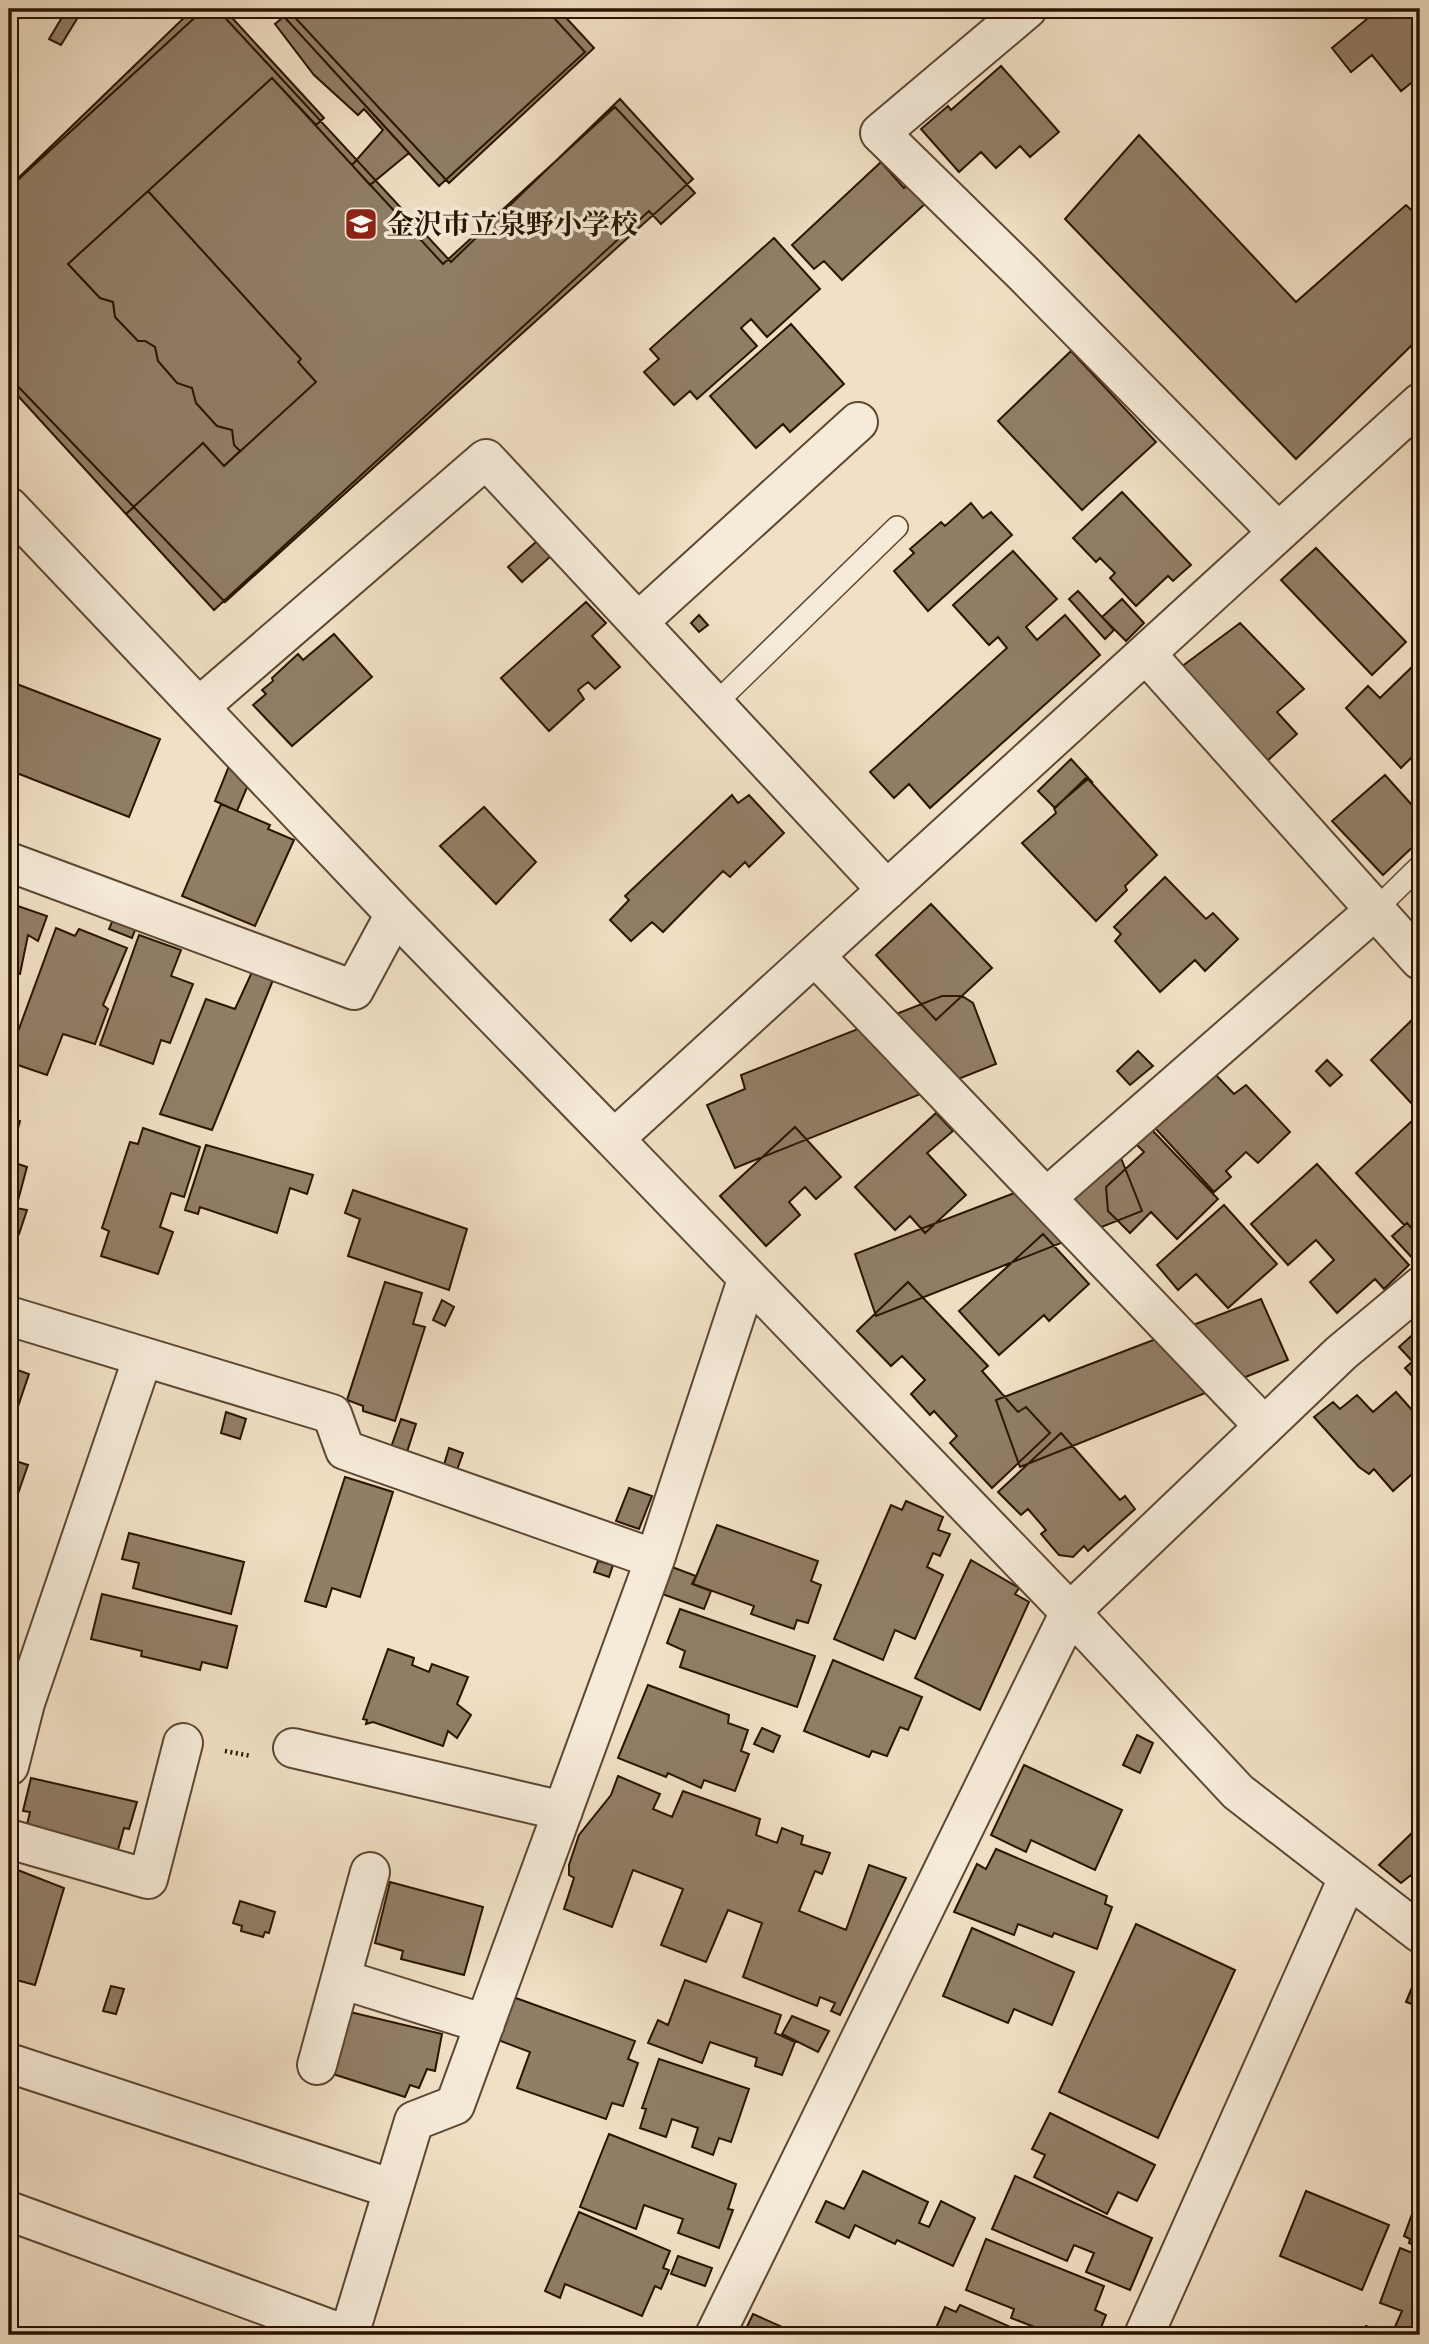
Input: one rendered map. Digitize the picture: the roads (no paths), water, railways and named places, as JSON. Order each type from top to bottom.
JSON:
[{"type":"street","points":[[1027,9],[880,133],[1025,275],[1277,531]]},
{"type":"street","points":[[614,1139],[1420,403]]},
{"type":"street","points":[[638,622],[858,422]]},
{"type":"street","points":[[199,707],[486,459],[887,890]]},
{"type":"street","points":[[9,507],[395,914],[1070,1612],[1238,1792],[1420,1933]]},
{"type":"street","points":[[1147,655],[1420,960]]},
{"type":"street","points":[[9,862],[354,990],[395,914]]},
{"type":"street","points":[[1046,1198],[1374,911]]},
{"type":"street","points":[[815,956],[1264,1426]]},
{"type":"street","points":[[9,2211],[348,2335],[414,2121],[455,2105],[655,1559],[747,1280]]},
{"type":"street","points":[[715,2335],[1070,1612],[1341,1353],[1420,1287]]},
{"type":"street","points":[[9,1316],[332,1414],[345,1450],[655,1559]]},
{"type":"street","points":[[9,1766],[17,1701],[143,1357]]},
{"type":"street","points":[[9,1839],[148,1879],[183,1743]]},
{"type":"street","points":[[293,1748],[563,1811]]},
{"type":"street","points":[[317,2065],[370,1872]]},
{"type":"street","points":[[1144,2335],[1348,1878]]},
{"type":"street","points":[[341,1979],[485,2024]]},
{"type":"street","points":[[9,2063],[393,2189]]},
{"type":"lane","points":[[715,704],[897,527]]},
{"type":"lane","points":[[1374,911],[1420,866]]},
{"type":"place","name":"金沢市立泉野小学校","points":[[361,224]]}]
